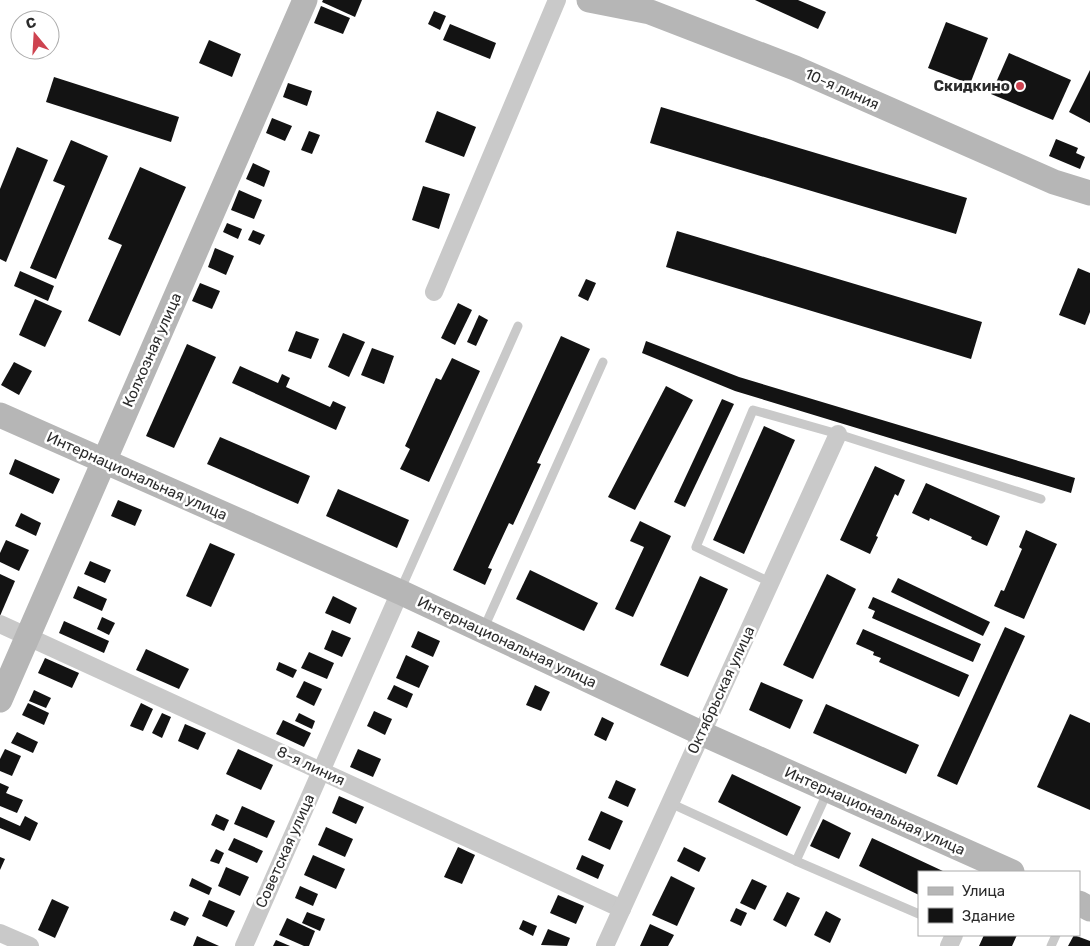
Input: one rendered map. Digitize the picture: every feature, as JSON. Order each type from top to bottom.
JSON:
[{"type":"street","name":"Колхозная улица","points":[[0,700],[304,0]]},
{"type":"street","points":[[434,292],[557,0]]},
{"type":"street","name":"10-я линия","points":[[589,0],[653,6],[1054,182],[1090,193]]},
{"type":"street","name":"Интернациональная улица","points":[[0,416],[400,592],[701,733],[828,790],[986,867],[1007,871]]},
{"type":"street","name":"Октябрьская улица","points":[[605,946],[838,434]]},
{"type":"street","name":"Советская улица","points":[[244,946],[400,592]]},
{"type":"street","name":"8-я линия","points":[[0,624],[622,908]]},
{"type":"street","points":[[0,933],[30,946]]},
{"type":"lane","points":[[400,592],[518,326]]},
{"type":"lane","points":[[483,631],[604,362]]},
{"type":"lane","points":[[770,582],[696,547],[753,410],[838,434],[1041,498]]},
{"type":"lane","points":[[796,861],[828,790]]},
{"type":"lane","points":[[670,803],[796,861],[918,914]]},
{"type":"building","points":[[323,0],[362,0],[355,17],[322,2]]},
{"type":"building","points":[[755,0],[798,0],[826,12],[818,29]]},
{"type":"building","points":[[321,6],[350,18],[343,34],[314,23]]},
{"type":"building","points":[[434,11],[446,16],[440,30],[428,24]]},
{"type":"building","points":[[946,22],[988,38],[970,84],[928,68]]},
{"type":"building","points":[[450,24],[496,43],[490,59],[443,40]]},
{"type":"building","points":[[209,40],[241,54],[232,77],[199,63]]},
{"type":"building","points":[[1009,53],[1071,80],[1053,120],[991,94]]},
{"type":"building","points":[[1090,70],[1090,123],[1069,112]]},
{"type":"building","points":[[54,77],[179,117],[171,142],[46,102]]},
{"type":"building","points":[[288,83],[312,91],[307,106],[283,97]]},
{"type":"building","points":[[661,107],[967,198],[956,234],[650,143]]},
{"type":"building","points":[[437,111],[476,127],[464,157],[425,142]]},
{"type":"building","points":[[272,118],[292,126],[285,141],[266,133]]},
{"type":"building","points":[[309,131],[320,135],[312,154],[301,150]]},
{"type":"building","points":[[1056,139],[1078,148],[1076,153],[1085,157],[1080,169],[1049,156]]},
{"type":"building","points":[[71,140],[108,156],[56,279],[30,268],[65,186],[53,181]]},
{"type":"building","points":[[17,147],[48,160],[6,262],[0,259],[0,189]]},
{"type":"building","points":[[253,163],[270,171],[264,187],[246,179]]},
{"type":"building","points":[[140,167],[186,187],[120,336],[88,321],[122,245],[108,239]]},
{"type":"building","points":[[423,186],[450,194],[439,229],[412,220]]},
{"type":"building","points":[[239,190],[262,200],[254,219],[231,210]]},
{"type":"building","points":[[227,223],[242,229],[238,239],[223,232]]},
{"type":"building","points":[[253,230],[265,235],[260,245],[248,240]]},
{"type":"building","points":[[677,231],[982,322],[971,359],[666,267]]},
{"type":"building","points":[[215,248],[234,256],[226,275],[208,267]]},
{"type":"building","points":[[1078,268],[1090,273],[1090,312],[1085,325],[1059,315]]},
{"type":"building","points":[[20,271],[54,286],[48,301],[14,286]]},
{"type":"building","points":[[586,279],[596,283],[588,301],[578,296]]},
{"type":"building","points":[[200,283],[220,291],[212,309],[192,301]]},
{"type":"building","points":[[35,299],[62,311],[45,347],[19,335]]},
{"type":"building","points":[[458,303],[472,310],[455,345],[441,338]]},
{"type":"building","points":[[479,315],[488,320],[476,346],[467,342]]},
{"type":"building","points":[[296,331],[319,339],[311,359],[288,351]]},
{"type":"building","points":[[343,333],[365,342],[349,377],[328,367]]},
{"type":"building","points":[[561,336],[590,349],[537,463],[541,464],[513,525],[509,523],[488,568],[492,569],[485,585],[453,570]]},
{"type":"building","points":[[646,341],[739,377],[1075,478],[1071,493],[735,391],[642,353]]},
{"type":"building","points":[[187,344],[216,357],[174,448],[146,436]]},
{"type":"building","points":[[372,348],[394,356],[384,384],[361,375]]},
{"type":"building","points":[[452,358],[480,371],[429,482],[400,469],[410,449],[405,446],[436,378],[441,380]]},
{"type":"building","points":[[14,362],[32,371],[19,395],[1,385]]},
{"type":"building","points":[[240,366],[278,383],[282,374],[290,378],[286,387],[330,407],[333,401],[346,407],[336,430],[232,383]]},
{"type":"building","points":[[666,386],[693,400],[635,510],[608,497]]},
{"type":"building","points":[[722,399],[734,404],[685,507],[674,502]]},
{"type":"building","points":[[764,426],[795,440],[744,554],[713,540]]},
{"type":"building","points":[[220,437],[310,476],[298,504],[207,464]]},
{"type":"building","points":[[15,459],[60,479],[53,494],[9,474]]},
{"type":"building","points":[[875,466],[905,480],[898,496],[895,494],[870,554],[840,540]]},
{"type":"building","points":[[926,483],[1000,516],[987,546],[930,518],[929,521],[912,513]]},
{"type":"building","points":[[338,489],[409,520],[397,548],[326,516]]},
{"type":"building","points":[[118,500],[142,510],[135,526],[111,516]]},
{"type":"building","points":[[21,513],[41,523],[36,536],[15,526]]},
{"type":"building","points":[[640,521],[671,536],[633,617],[615,609],[644,547],[630,541]]},
{"type":"building","points":[[1026,530],[1057,544],[1024,619],[994,606],[1001,590],[1004,591],[1022,549],[1019,547]]},
{"type":"building","points":[[6,540],[29,550],[19,571],[0,562],[0,553]]},
{"type":"building","points":[[210,543],[235,554],[211,607],[186,596]]},
{"type":"building","points":[[90,561],[111,570],[105,583],[84,574]]},
{"type":"building","points":[[530,570],[598,603],[584,631],[516,599]]},
{"type":"building","points":[[0,574],[15,581],[0,616]]},
{"type":"building","points":[[827,574],[856,589],[813,679],[783,665]]},
{"type":"building","points":[[700,576],[728,589],[688,677],[660,665]]},
{"type":"building","points":[[898,578],[990,622],[983,636],[891,592]]},
{"type":"building","points":[[78,586],[107,599],[102,611],[73,598]]},
{"type":"building","points":[[333,596],[357,608],[350,624],[325,613]]},
{"type":"building","points":[[873,597],[981,644],[973,662],[872,618],[875,611],[868,608]]},
{"type":"building","points":[[102,617],[115,623],[109,635],[97,629]]},
{"type":"building","points":[[64,621],[109,641],[104,653],[59,633]]},
{"type":"building","points":[[1005,627],[1025,636],[957,785],[937,776]]},
{"type":"building","points":[[863,629],[969,675],[959,697],[879,662],[881,658],[873,655],[874,652],[856,644]]},
{"type":"building","points":[[332,630],[351,638],[342,657],[324,649]]},
{"type":"building","points":[[418,631],[440,641],[433,657],[411,647]]},
{"type":"building","points":[[146,649],[189,669],[179,689],[136,670]]},
{"type":"building","points":[[309,652],[334,663],[327,679],[301,668]]},
{"type":"building","points":[[406,655],[429,666],[419,688],[396,678]]},
{"type":"building","points":[[45,658],[79,673],[72,688],[38,673]]},
{"type":"building","points":[[279,662],[297,670],[293,678],[276,670]]},
{"type":"building","points":[[304,681],[322,689],[314,706],[296,697]]},
{"type":"building","points":[[761,682],[803,700],[790,729],[749,710]]},
{"type":"building","points":[[394,685],[413,694],[407,708],[387,699]]},
{"type":"building","points":[[535,685],[550,692],[541,711],[526,705]]},
{"type":"building","points":[[34,690],[51,698],[46,708],[29,701]]},
{"type":"building","points":[[28,703],[49,713],[44,725],[22,715]]},
{"type":"building","points":[[141,703],[153,709],[143,731],[130,726]]},
{"type":"building","points":[[826,704],[919,745],[906,774],[813,733]]},
{"type":"building","points":[[374,711],[392,719],[385,735],[367,726]]},
{"type":"building","points":[[162,713],[171,717],[162,738],[152,733]]},
{"type":"building","points":[[299,713],[315,721],[312,729],[295,721]]},
{"type":"building","points":[[1070,714],[1090,723],[1090,810],[1037,787]]},
{"type":"building","points":[[602,717],[614,723],[606,741],[594,735]]},
{"type":"building","points":[[283,720],[311,733],[304,747],[276,734]]},
{"type":"building","points":[[185,724],[206,733],[198,750],[178,741]]},
{"type":"building","points":[[17,732],[38,742],[33,753],[11,743]]},
{"type":"building","points":[[5,749],[21,756],[12,776],[0,771],[0,759]]},
{"type":"building","points":[[238,749],[273,765],[261,790],[226,774]]},
{"type":"building","points":[[358,749],[381,759],[373,777],[350,767]]},
{"type":"building","points":[[732,774],[801,807],[787,836],[718,802]]},
{"type":"building","points":[[616,780],[636,789],[628,807],[608,798]]},
{"type":"building","points":[[0,783],[9,787],[6,793],[23,800],[17,813],[0,806]]},
{"type":"building","points":[[339,796],[364,807],[356,824],[332,813]]},
{"type":"building","points":[[242,806],[275,821],[267,838],[234,824]]},
{"type":"building","points":[[601,811],[623,821],[610,850],[588,840]]},
{"type":"building","points":[[216,814],[229,820],[224,831],[211,825]]},
{"type":"building","points":[[25,816],[38,823],[30,841],[0,828],[0,817],[20,826]]},
{"type":"building","points":[[823,819],[851,833],[839,859],[810,846]]},
{"type":"building","points":[[326,827],[353,839],[345,857],[318,845]]},
{"type":"building","points":[[234,838],[263,851],[257,863],[228,850]]},
{"type":"building","points":[[872,838],[943,871],[918,871],[918,895],[859,866]]},
{"type":"building","points":[[458,847],[475,855],[462,884],[444,877]]},
{"type":"building","points":[[684,847],[706,858],[699,872],[677,861]]},
{"type":"building","points":[[216,849],[224,853],[219,864],[210,861]]},
{"type":"building","points":[[313,855],[345,869],[336,889],[304,875]]},
{"type":"building","points":[[582,855],[604,865],[598,879],[576,869]]},
{"type":"building","points":[[0,857],[5,859],[0,870]]},
{"type":"building","points":[[226,867],[249,877],[240,896],[218,886]]},
{"type":"building","points":[[671,876],[695,888],[677,926],[652,915]]},
{"type":"building","points":[[192,878],[212,888],[209,895],[189,886]]},
{"type":"building","points":[[752,879],[767,886],[755,910],[740,903]]},
{"type":"building","points":[[300,886],[318,894],[313,906],[295,898]]},
{"type":"building","points":[[787,892],[800,898],[786,927],[773,920]]},
{"type":"building","points":[[558,895],[584,906],[576,924],[550,913]]},
{"type":"building","points":[[52,899],[69,907],[55,938],[38,930]]},
{"type":"building","points":[[209,900],[235,911],[227,927],[202,916]]},
{"type":"building","points":[[736,908],[747,913],[741,926],[730,921]]},
{"type":"building","points":[[174,911],[189,918],[185,926],[170,920]]},
{"type":"building","points":[[826,911],[841,919],[830,943],[814,935]]},
{"type":"building","points":[[307,912],[325,919],[320,931],[302,923]]},
{"type":"building","points":[[287,918],[315,931],[309,946],[304,946],[279,935]]},
{"type":"building","points":[[523,920],[537,926],[533,936],[519,929]]},
{"type":"building","points":[[650,924],[674,935],[668,946],[640,946]]},
{"type":"building","points":[[548,929],[570,938],[567,946],[541,945]]},
{"type":"building","points":[[197,936],[219,946],[193,946]]},
{"type":"building","points":[[984,936],[1017,936],[1012,946],[979,946]]},
{"type":"building","points":[[1073,936],[1090,941],[1090,946],[1068,946]]},
{"type":"building","points":[[276,940],[290,946],[273,946]]},
{"type":"place","name":"Скидкино","points":[[1020,86]]}]
